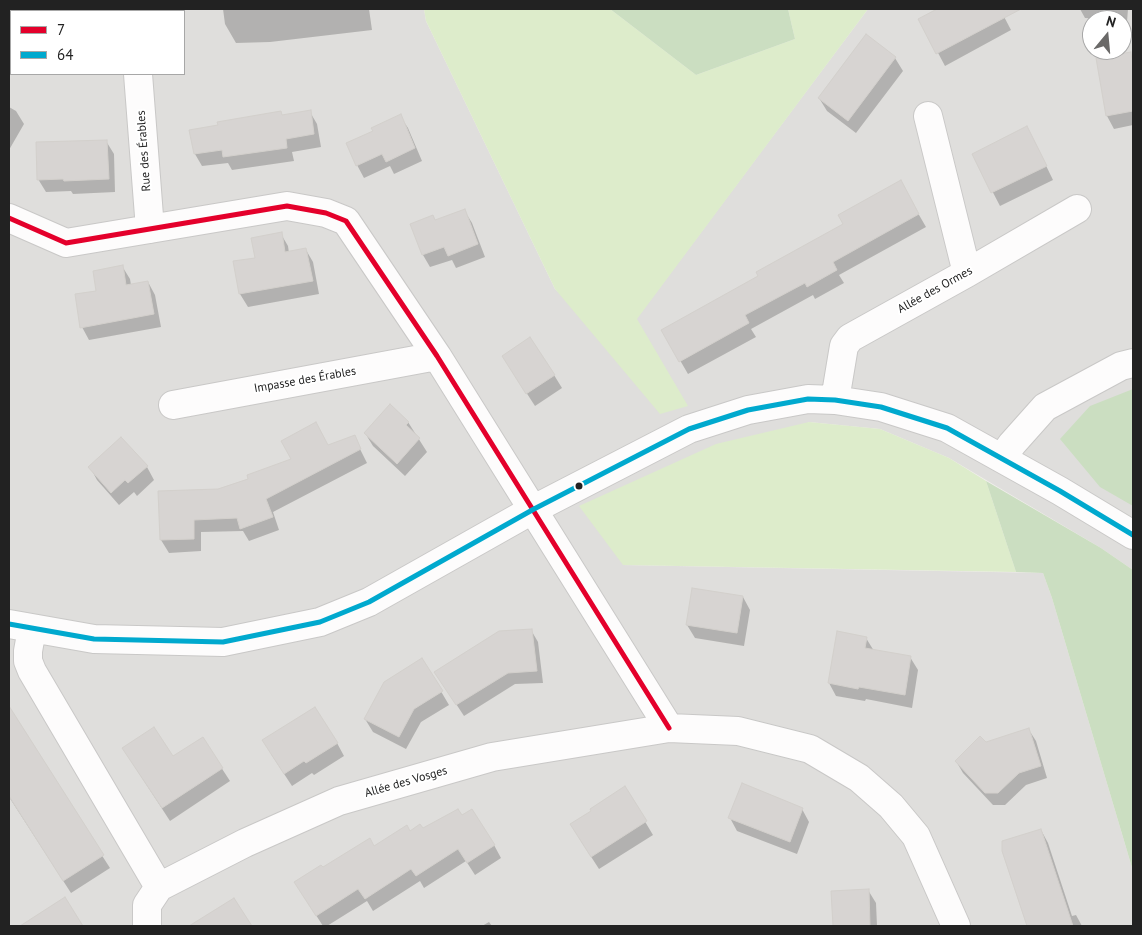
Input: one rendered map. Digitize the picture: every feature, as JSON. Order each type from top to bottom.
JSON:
[{"type":"street","name":"Rue des Érables","points":[[138,75],[150,229]]},
{"type":"street","points":[[928,116],[967,273]]},
{"type":"street","points":[[9,218],[66,243],[287,206],[326,213],[346,221],[437,356],[669,728]]},
{"type":"street","name":"Allée des Ormes","points":[[834,400],[844,346],[850,338],[1077,209]]},
{"type":"street","name":"Impasse des Érables","points":[[173,405],[437,356]]},
{"type":"street","points":[[1002,458],[1045,407],[1121,366],[1133,363]]},
{"type":"street","points":[[148,926],[147,905],[160,887],[32,670],[28,661],[28,651],[21,626],[94,639],[223,642],[320,622],[368,602],[534,509],[689,429],[748,410],[808,399],[834,400],[881,407],[947,428],[1060,490],[1133,535]]},
{"type":"street","name":"Allée des Vosges","points":[[160,887],[245,843],[339,801],[492,757],[669,728],[738,731],[810,749],[859,778],[891,806],[916,836],[956,926]]},
{"type":"shaded area","points":[[9,9],[424,9],[426,21],[555,289],[687,406],[636,319],[868,9],[1133,9],[1133,570],[1101,548],[949,458],[880,429],[809,422],[623,565],[1043,573],[1133,871],[1133,926],[9,926]]},
{"type":"green space","points":[[424,9],[610,9],[696,75],[795,39],[788,9],[868,9],[637,319],[688,406],[660,414],[555,289],[426,21]]},
{"type":"green space","points":[[610,9],[788,9],[795,39],[696,75]]},
{"type":"green space","points":[[1133,389],[1133,506],[1100,487],[1060,439],[1090,406]]},
{"type":"green space","points":[[809,422],[880,429],[949,458],[986,481],[1016,572],[623,565],[579,506],[716,444]]},
{"type":"green space","points":[[986,481],[1101,548],[1133,570],[1133,871],[1043,573],[1016,572]]},
{"type":"building","points":[[937,9],[1021,9],[936,54],[918,19]]},
{"type":"building","points":[[866,34],[896,57],[848,121],[818,98]]},
{"type":"building","points":[[1132,58],[1133,111],[1106,116],[1096,60]]},
{"type":"building","points":[[311,110],[314,134],[286,139],[287,148],[223,157],[222,150],[194,154],[189,130],[218,125],[217,122],[281,111],[282,115]]},
{"type":"building","points":[[401,114],[415,148],[386,162],[382,154],[356,166],[346,143],[373,131],[371,128]]},
{"type":"building","points":[[1027,126],[1047,166],[991,193],[972,154]]},
{"type":"building","points":[[107,140],[109,179],[37,180],[36,142]]},
{"type":"building","points":[[901,180],[919,214],[833,262],[837,270],[807,287],[805,283],[745,315],[749,323],[679,362],[661,330],[758,276],[756,272],[843,224],[838,215]]},
{"type":"building","points":[[465,209],[478,244],[448,256],[444,247],[422,255],[410,224],[433,215],[435,220]]},
{"type":"building","points":[[282,232],[285,252],[306,248],[313,281],[239,294],[233,261],[255,258],[251,238]]},
{"type":"building","points":[[123,265],[126,285],[148,281],[154,314],[80,328],[75,294],[96,291],[93,271]]},
{"type":"building","points":[[530,337],[555,375],[526,394],[502,356]]},
{"type":"building","points":[[390,404],[409,422],[406,425],[420,438],[397,464],[364,433]]},
{"type":"building","points":[[316,422],[328,445],[355,435],[361,449],[266,499],[273,517],[240,529],[237,518],[194,520],[194,539],[160,540],[158,491],[218,489],[248,479],[247,475],[291,459],[281,441]]},
{"type":"building","points":[[121,437],[148,466],[128,483],[125,480],[111,493],[88,467]]},
{"type":"building","points":[[692,588],[743,596],[737,633],[686,625]]},
{"type":"building","points":[[532,629],[537,671],[508,673],[456,705],[434,672],[499,631]]},
{"type":"building","points":[[837,631],[867,637],[865,648],[911,656],[905,695],[828,683]]},
{"type":"building","points":[[422,658],[443,691],[414,709],[399,737],[364,719],[384,682]]},
{"type":"building","points":[[9,706],[104,855],[63,881],[9,796]]},
{"type":"building","points":[[315,707],[338,743],[284,774],[262,740]]},
{"type":"building","points":[[154,727],[173,756],[203,737],[223,768],[162,808],[122,748]]},
{"type":"building","points":[[1029,728],[1041,766],[1019,773],[998,793],[985,793],[955,761],[980,736],[986,742]]},
{"type":"building","points":[[742,783],[803,808],[790,842],[728,818]]},
{"type":"building","points":[[625,786],[647,821],[591,857],[570,824]]},
{"type":"building","points":[[458,809],[462,815],[472,809],[495,845],[467,863],[458,849],[416,876],[411,869],[365,899],[358,889],[316,916],[294,882],[321,865],[323,867],[370,838],[374,846],[407,825],[410,831],[420,824],[423,828]]},
{"type":"building","points":[[1041,829],[1073,926],[1027,926],[1002,851],[1002,841]]},
{"type":"building","points":[[869,889],[870,926],[833,926],[831,891]]},
{"type":"building","points":[[65,897],[83,926],[20,926]]},
{"type":"building","points":[[234,898],[252,926],[189,926]]},
{"type":"transit line","name":"7","points":[[9,218],[66,243],[287,206],[326,213],[346,221],[437,356],[669,728]]},
{"type":"transit line","name":"64","points":[[9,624],[94,639],[223,642],[320,622],[369,602],[534,509],[689,429],[748,410],[808,399],[835,400],[881,407],[947,428],[1060,491],[1133,535]]}]
